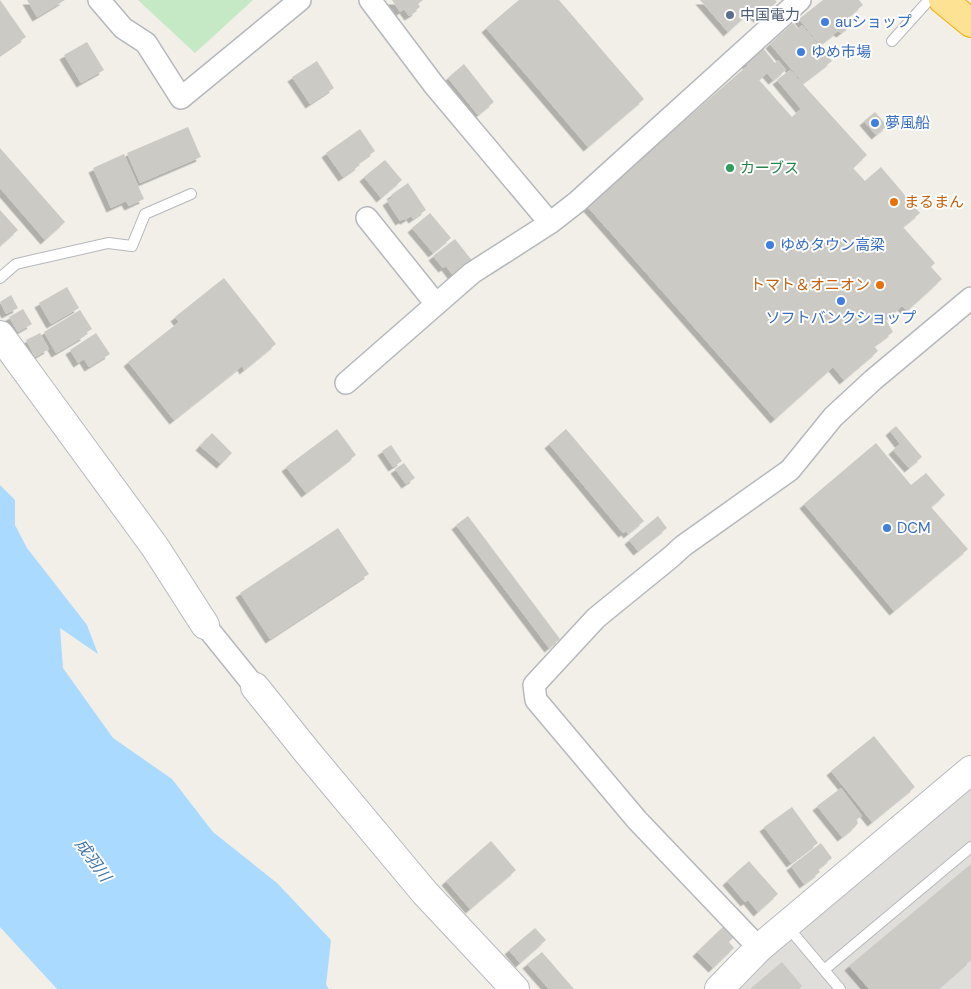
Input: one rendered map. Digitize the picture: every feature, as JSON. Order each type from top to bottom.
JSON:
[{"type":"highway","points":[[943,0],[971,22]]},
{"type":"street","points":[[99,0],[123,28],[146,43],[181,98],[300,0]]},
{"type":"street","points":[[370,0],[434,85],[550,223]]},
{"type":"street","points":[[346,383],[472,273],[550,223],[577,202],[800,0]]},
{"type":"street","points":[[367,218],[436,304]]},
{"type":"street","points":[[760,948],[637,820],[536,700],[534,685],[596,618],[672,558],[683,546],[790,470],[833,418],[873,380],[971,298]]},
{"type":"street","points":[[0,335],[155,547],[205,625],[308,753],[425,893],[515,989]]},
{"type":"street","points":[[719,989],[786,925],[971,770]]},
{"type":"lane","points":[[892,41],[929,0]]},
{"type":"lane","points":[[0,278],[16,264],[108,243],[132,246],[145,214],[191,194]]},
{"type":"lane","points":[[824,970],[971,847]]},
{"type":"lane","points":[[786,925],[840,989]]},
{"type":"shaded area","points":[[971,785],[971,989],[735,989],[762,963]]},
{"type":"green space","points":[[138,0],[253,0],[195,53]]},
{"type":"water","name":"成羽川","points":[[0,485],[15,500],[15,525],[27,548],[87,625],[98,654],[60,628],[63,668],[113,738],[172,779],[213,832],[277,883],[331,940],[326,985],[329,989],[57,989],[0,927]]},
{"type":"building","points":[[0,0],[26,37],[0,55]]},
{"type":"building","points":[[27,0],[65,0],[37,17]]},
{"type":"building","points":[[392,0],[423,0],[418,4],[420,7],[417,11],[409,16],[404,9],[400,12]]},
{"type":"building","points":[[519,0],[559,0],[644,99],[588,147],[486,28]]},
{"type":"building","name":"中国電力","points":[[700,0],[775,0],[777,2],[758,18],[751,11],[728,32]]},
{"type":"building","name":"auショップ","points":[[823,0],[859,0],[863,5],[846,19],[851,25],[841,33],[838,31],[820,45],[799,19]]},
{"type":"building","name":"ゆめ市場","points":[[793,23],[798,29],[802,25],[832,61],[803,83],[770,44]]},
{"type":"building","points":[[87,42],[104,70],[81,83],[64,55]]},
{"type":"building","name":"ゆめタウン高梁","points":[[763,48],[775,63],[778,60],[786,70],[773,80],[767,73],[759,80],[792,117],[801,109],[777,80],[790,70],[867,155],[853,168],[865,181],[881,167],[920,213],[903,227],[935,263],[931,267],[942,279],[907,311],[902,306],[886,320],[893,332],[874,346],[878,351],[844,380],[833,367],[775,419],[587,206],[747,66],[754,73],[745,62]]},
{"type":"building","points":[[317,61],[334,88],[310,104],[292,77]]},
{"type":"building","points":[[464,64],[494,102],[478,115],[448,78]]},
{"type":"building","name":"夢風船","points":[[875,112],[887,126],[876,135],[864,121]]},
{"type":"building","points":[[188,127],[201,157],[140,183],[127,153]]},
{"type":"building","points":[[360,129],[375,151],[343,177],[326,153]]},
{"type":"building","points":[[0,148],[65,222],[45,240],[0,188]]},
{"type":"building","points":[[124,154],[144,199],[129,206],[126,201],[111,208],[93,168]]},
{"type":"building","points":[[385,160],[402,180],[381,198],[364,177]]},
{"type":"building","points":[[408,183],[426,210],[413,219],[411,216],[400,221],[387,201],[393,197],[391,195]]},
{"type":"building","points":[[0,210],[18,230],[0,246]]},
{"type":"building","points":[[430,213],[451,238],[433,253],[412,228]]},
{"type":"building","points":[[455,239],[474,263],[455,278],[446,266],[443,268],[433,256]]},
{"type":"building","points":[[224,278],[276,344],[244,370],[242,366],[174,420],[128,362],[179,322],[175,317]]},
{"type":"building","points":[[67,287],[79,308],[51,324],[39,303]]},
{"type":"building","points":[[11,295],[18,308],[6,314],[0,302]]},
{"type":"building","points":[[23,309],[32,324],[18,332],[9,317]]},
{"type":"building","points":[[80,310],[92,329],[84,334],[85,336],[56,353],[44,332]]},
{"type":"building","points":[[40,333],[49,349],[35,357],[26,340]]},
{"type":"building","points":[[96,333],[110,354],[89,367],[84,359],[78,363],[70,350]]},
{"type":"building","points":[[896,426],[922,457],[909,468],[893,450],[900,444],[890,431]]},
{"type":"building","points":[[337,429],[356,455],[306,493],[286,467]]},
{"type":"building","points":[[566,429],[644,521],[628,534],[626,531],[623,533],[549,444]]},
{"type":"building","points":[[212,433],[232,453],[221,464],[200,446]]},
{"type":"building","name":"DCM","points":[[876,443],[911,485],[926,473],[945,495],[931,507],[968,549],[894,611],[804,504]]},
{"type":"building","points":[[391,445],[402,461],[393,467],[382,451]]},
{"type":"building","points":[[404,463],[415,478],[406,484],[395,469]]},
{"type":"building","points":[[468,516],[560,639],[549,648],[456,525]]},
{"type":"building","points":[[658,516],[667,528],[638,551],[629,540]]},
{"type":"building","points":[[338,528],[369,574],[270,639],[240,593]]},
{"type":"building","points":[[874,736],[915,787],[872,822],[831,771]]},
{"type":"building","points":[[841,788],[862,816],[856,820],[858,823],[855,827],[842,837],[817,806]]},
{"type":"building","points":[[792,807],[818,843],[791,863],[764,827]]},
{"type":"building","points":[[491,841],[516,870],[470,909],[446,881]]},
{"type":"building","points":[[821,843],[832,858],[818,869],[820,872],[804,884],[791,866]]},
{"type":"building","points":[[749,861],[778,894],[758,912],[748,900],[745,902],[727,881]]},
{"type":"building","points":[[971,864],[971,960],[938,989],[869,989],[849,966]]},
{"type":"building","points":[[724,926],[734,937],[729,942],[734,948],[713,968],[697,952]]},
{"type":"building","points":[[535,928],[546,940],[520,963],[509,950]]},
{"type":"building","points":[[542,952],[574,989],[549,989],[527,964]]},
{"type":"building","points":[[782,962],[802,986],[799,989],[750,989]]},
{"type":"place","name":"中国電力","points":[[730,15]]},
{"type":"place","name":"auショップ","points":[[825,22]]},
{"type":"place","name":"ゆめ市場","points":[[801,52]]},
{"type":"place","name":"夢風船","points":[[875,123]]},
{"type":"place","name":"カーブス","points":[[730,168]]},
{"type":"place","name":"まるまん","points":[[894,202]]},
{"type":"place","name":"ゆめタウン高梁","points":[[770,245]]},
{"type":"place","name":"トマト＆オニオン","points":[[880,285]]},
{"type":"place","name":"ソフトバンクショップ","points":[[841,301]]},
{"type":"place","name":"DCM","points":[[887,528]]}]
